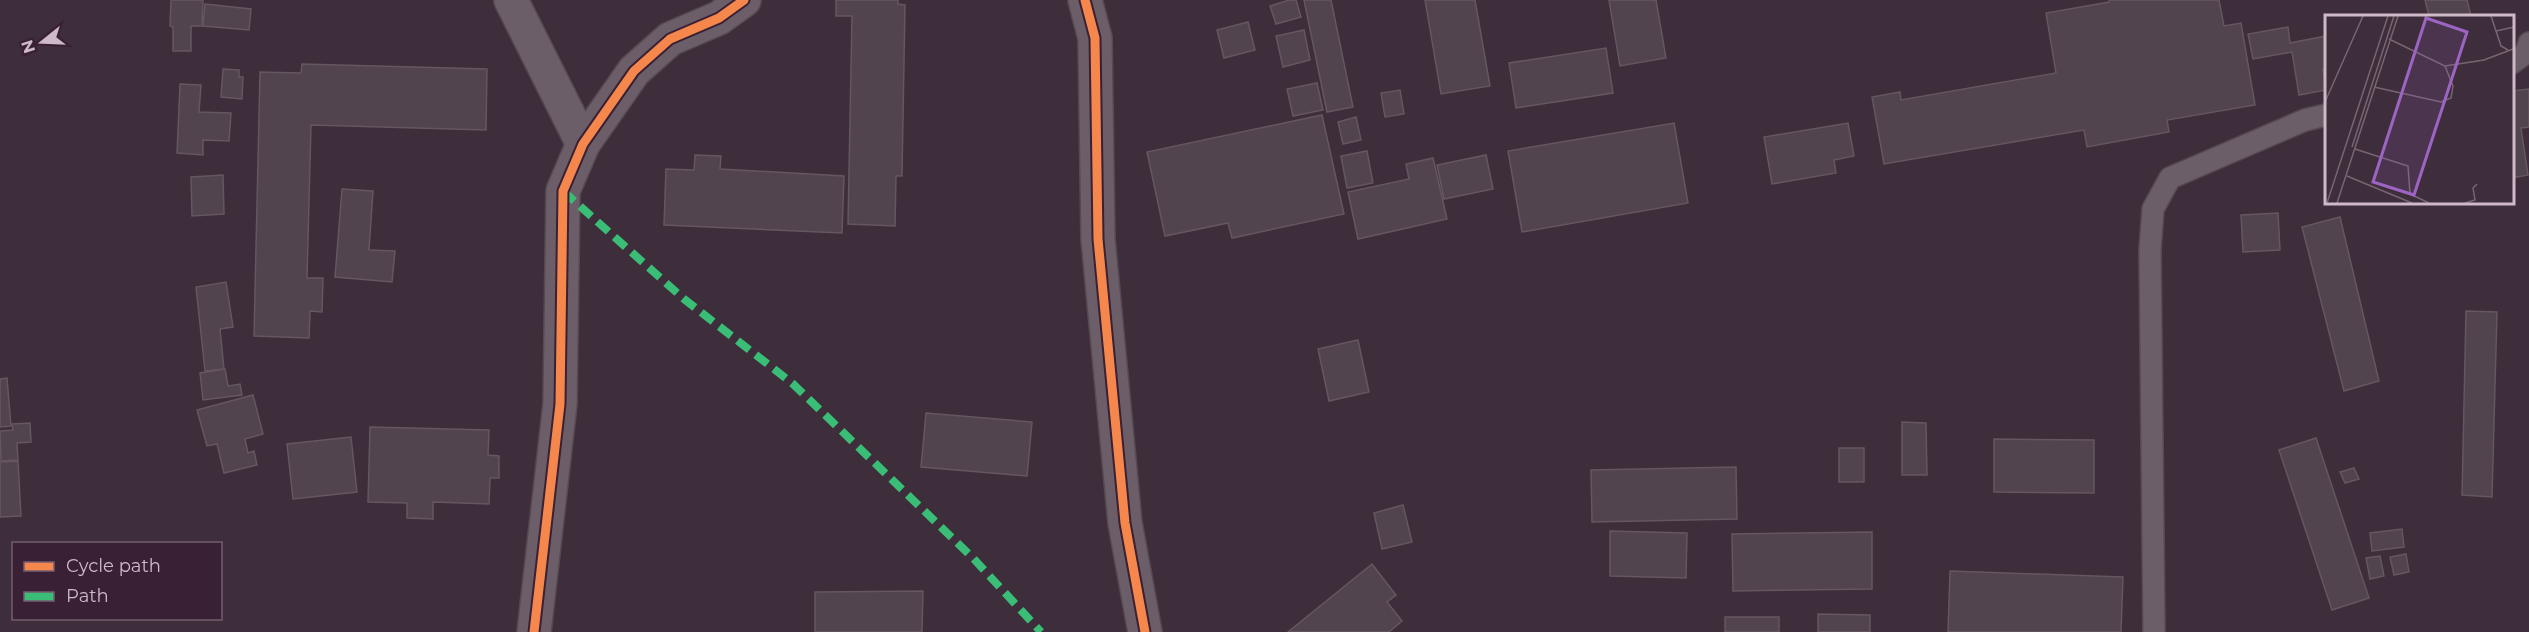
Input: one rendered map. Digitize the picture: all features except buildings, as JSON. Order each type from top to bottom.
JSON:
[{"type":"street","points":[[511,0],[583,144]]},
{"type":"street","points":[[534,632],[560,404],[563,191],[583,144],[634,71],[670,39],[719,18],[744,0]]},
{"type":"street","points":[[1085,0],[1095,38],[1098,239],[1125,523],[1145,632]]},
{"type":"lane","points":[[2514,62],[2526,53],[2529,43]]},
{"type":"lane","points":[[2154,632],[2150,262],[2153,209],[2170,178],[2305,120],[2325,115]]},
{"type":"marked path","points":[[563,191],[684,299],[792,383],[973,558],[1041,632]]},
{"type":"cycle path","points":[[534,632],[560,404],[563,191],[583,144],[634,71],[670,39],[719,18],[744,0]]},
{"type":"cycle path","points":[[1085,0],[1095,38],[1098,239],[1125,523],[1145,632]]}]
